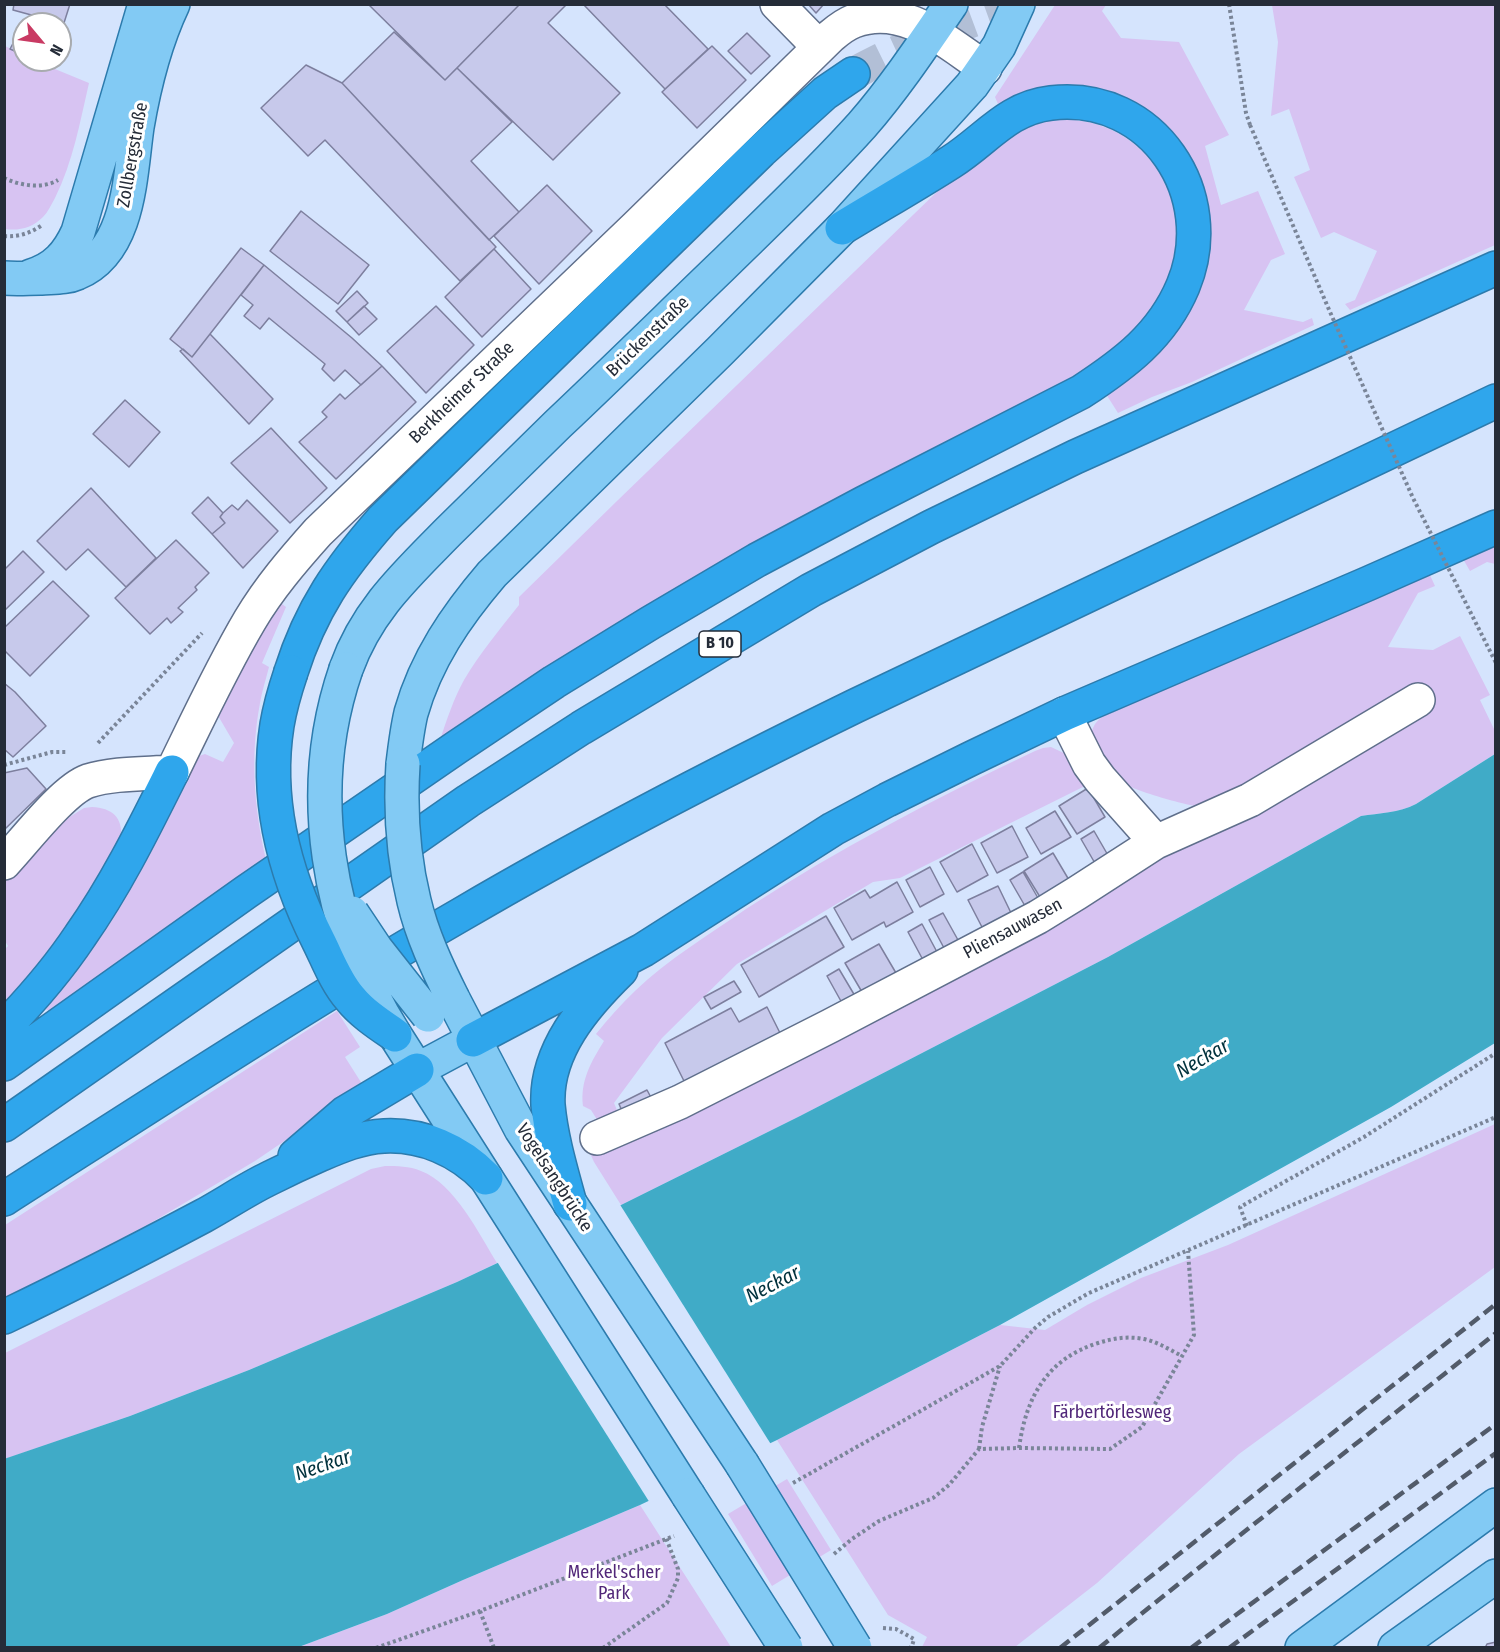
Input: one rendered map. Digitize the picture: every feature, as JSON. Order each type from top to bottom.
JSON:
[{"type":"highway","points":[[395,1035],[360,1008],[340,985],[310,924],[286,863],[277,816],[274,779],[277,727],[299,646],[337,574],[383,519],[761,151],[825,93],[853,74]]},
{"type":"highway","points":[[4,1064],[246,892],[554,682],[757,561],[864,503],[1081,392],[1108,375],[1128,360],[1160,326],[1183,285],[1193,246],[1188,190],[1180,172],[1161,144],[1135,122],[1101,107],[1076,103],[1050,103],[1017,113],[1000,123],[954,161],[842,228]]},
{"type":"highway","name":"B 10","points":[[4,1125],[468,801],[581,728],[812,590],[931,527],[1075,457],[1496,268]]},
{"type":"highway","points":[[4,1199],[312,1004],[461,914],[605,834],[757,754],[855,706],[1496,401]]},
{"type":"highway","points":[[473,1040],[643,950],[833,829],[887,800],[1064,714],[1496,527]]},
{"type":"highway","points":[[4,1028],[55,971],[97,912],[125,864],[172,772]]},
{"type":"highway","points":[[570,1204],[555,1146],[535,1123],[548,1104],[550,1079],[560,1047],[569,1032],[609,982],[643,950]]},
{"type":"highway","points":[[268,1178],[345,1113],[417,1070]]},
{"type":"highway","points":[[4,1317],[162,1238],[268,1178],[357,1140],[379,1136],[419,1138],[472,1163]]},
{"type":"main road","name":"Zollbergstraße","points":[[13,278],[40,273],[55,265],[64,256],[78,232],[145,4]]},
{"type":"main road","name":"Zollbergstraße","points":[[13,278],[66,277],[78,273],[100,257],[111,243],[126,206],[138,119],[154,53],[173,4]]},
{"type":"main road","name":"Brückenstraße","points":[[333,881],[324,813],[325,766],[338,692],[359,638],[370,619],[405,576],[510,471],[823,166],[895,84],[951,4]]},
{"type":"main road","points":[[842,228],[972,86],[992,57],[1018,4]]},
{"type":"main road","name":"Vogelsangbrücke","points":[[535,1123],[473,1040],[440,1007],[428,945],[409,878],[402,819],[401,794],[406,738],[418,690],[431,660],[450,627],[492,574],[842,228]]},
{"type":"main road","points":[[333,881],[360,926],[411,995],[440,1007]]},
{"type":"main road","points":[[333,881],[343,923],[359,968],[379,1008],[472,1163],[786,1647]]},
{"type":"main road","points":[[417,1070],[473,1040]]},
{"type":"main road","name":"Vogelsangbrücke","points":[[570,1204],[742,1464],[855,1647]]},
{"type":"main road","points":[[1302,1647],[1490,1509]]},
{"type":"main road","points":[[1395,1647],[1496,1576]]},
{"type":"street","points":[[777,4],[819,47]]},
{"type":"street","points":[[992,57],[1031,4]]},
{"type":"street","name":"Berkheimer Straße","points":[[172,772],[232,651],[251,618],[292,561],[334,516],[645,218],[819,47],[843,27],[855,21],[885,17],[909,21],[932,33],[992,57]]},
{"type":"street","name":"Pliensauwasen","points":[[597,1138],[680,1102],[1038,917],[1156,843],[1250,800],[1418,700]]},
{"type":"street","points":[[1064,714],[1089,764],[1156,843]]},
{"type":"street","points":[[4,863],[64,797],[86,782],[108,777],[172,772]]},
{"type":"path","points":[[1229,5],[1246,113],[1250,125],[1329,312],[1413,498],[1496,663]]},
{"type":"path","points":[[4,178],[12,182],[36,186],[49,184],[64,176]]},
{"type":"path","points":[[4,765],[52,752],[77,753]]},
{"type":"path","points":[[1247,1226],[1240,1207],[1364,1137],[1496,1053]]},
{"type":"path","points":[[786,1486],[1000,1366],[1048,1317],[1089,1293],[1496,1117]]},
{"type":"path","points":[[980,1449],[1110,1449],[1142,1427],[1194,1335],[1188,1251]]},
{"type":"path","points":[[1019,1448],[1022,1426],[1029,1404],[1040,1384],[1071,1354],[1091,1345],[1128,1337],[1164,1346],[1182,1356]]},
{"type":"path","points":[[852,1539],[879,1521],[933,1498],[949,1485],[980,1449],[982,1427],[1000,1366]]},
{"type":"path","points":[[376,1647],[480,1611],[676,1535]]},
{"type":"path","points":[[603,1647],[668,1603],[678,1578],[678,1569],[666,1538]]},
{"type":"path","points":[[480,1611],[494,1647]]},
{"type":"path","points":[[881,1628],[896,1629],[915,1639],[910,1647]]},
{"type":"green space","points":[[1055,5],[1106,5],[1102,11],[1121,38],[1179,42],[1229,135],[1205,146],[1221,205],[1258,191],[1285,254],[1271,260],[1244,310],[1303,322],[1312,318],[1314,325],[1192,382],[1118,413],[1106,394],[1207,209],[1200,184],[1183,149],[1157,120],[1019,97],[998,104],[995,97]]},
{"type":"green space","points":[[1272,5],[1495,5],[1495,245],[1350,310],[1345,304],[1355,300],[1377,251],[1334,232],[1321,238],[1294,177],[1310,170],[1289,109],[1271,116],[1278,42]]},
{"type":"green space","points":[[5,46],[12,49],[12,72],[62,72],[89,83],[71,156],[55,198],[39,221],[25,228],[5,229]]},
{"type":"green space","points":[[1055,119],[1096,124],[1120,134],[1141,149],[1157,168],[1168,189],[1175,212],[1177,237],[1174,262],[1157,302],[1130,336],[1084,372],[440,740],[464,680],[483,651],[519,605],[519,597],[943,186],[1006,137]]},
{"type":"green space","points":[[1495,544],[1495,564],[1487,562],[1470,571],[1463,559]]},
{"type":"green space","points":[[1429,573],[1435,586],[1418,593],[1388,647],[1433,650],[1460,636],[1490,695],[1480,700],[1495,731],[1495,754],[1416,804],[1396,811],[1361,816],[1108,957],[804,1114],[621,1205],[588,1149],[1201,807],[1140,791],[1112,776],[1091,734],[1095,724],[1102,717]]},
{"type":"green space","points":[[282,604],[286,607],[262,663],[269,667],[260,703],[255,743],[256,801],[266,860],[49,1011],[42,1007],[127,890],[150,853],[196,757],[205,754],[223,762],[234,743],[217,714],[259,636]]},
{"type":"green space","points":[[1051,747],[1068,755],[1091,783],[900,878],[873,882],[737,964],[662,1038],[614,1103],[621,1120],[601,1126],[591,1110],[583,1106],[585,1080],[604,1041],[596,1034],[625,1001],[661,968],[746,909],[852,845],[998,769],[1035,751]]},
{"type":"green space","points":[[84,808],[105,809],[115,815],[120,824],[121,838],[76,917],[5,1009],[5,949],[8,946],[5,941],[5,881],[68,818]]},
{"type":"green space","points":[[337,1011],[360,1047],[345,1057],[364,1087],[255,1161],[149,1224],[5,1300],[5,1225]]},
{"type":"green space","name":"Färbertörlesweg","points":[[1495,1124],[1495,1267],[1239,1454],[1097,1583],[1015,1647],[922,1647],[927,1637],[888,1615],[777,1440],[1000,1325],[1045,1330],[1087,1305],[1141,1278],[1228,1245]]},
{"type":"green space","points":[[385,1166],[416,1169],[433,1177],[445,1187],[465,1211],[497,1263],[249,1370],[130,1416],[5,1459],[5,1353],[371,1169]]},
{"type":"green space","points":[[787,1479],[831,1550],[772,1586],[728,1514]]},
{"type":"green space","name":"Merkel'scher Park","points":[[640,1505],[731,1647],[296,1648],[387,1614]]},
{"type":"water","name":"Neckar","points":[[1495,754],[1495,1043],[1391,1107],[1000,1325],[777,1440],[640,1505],[387,1614],[296,1648],[5,1647],[4,1459],[130,1416],[249,1370],[457,1282],[621,1205],[800,1116],[1108,957],[1361,816],[1396,811],[1416,804]]},
{"type":"pier","points":[[619,1203],[772,1446],[650,1503],[496,1260]]},
{"type":"building","points":[[14,4],[70,4],[67,12],[13,10]]},
{"type":"building","points":[[368,4],[520,4],[445,80]]},
{"type":"building","points":[[520,4],[567,4],[548,23],[620,93],[553,160],[457,68]]},
{"type":"building","points":[[583,4],[664,4],[708,49],[665,89]]},
{"type":"building","points":[[808,4],[824,4],[816,13]]},
{"type":"building","points":[[394,32],[445,80],[457,68],[512,122],[471,161],[519,212],[489,240],[342,83]]},
{"type":"building","points":[[747,33],[770,56],[751,74],[728,51]]},
{"type":"building","points":[[712,46],[746,80],[697,128],[662,92]]},
{"type":"building","points":[[306,65],[342,83],[496,247],[460,281],[325,140],[308,156],[261,108]]},
{"type":"building","points":[[547,185],[592,231],[539,284],[494,236]]},
{"type":"building","points":[[301,211],[369,265],[338,304],[270,251]]},
{"type":"building","points":[[241,248],[264,265],[192,357],[170,339]]},
{"type":"building","points":[[494,249],[531,289],[482,337],[445,297]]},
{"type":"building","points":[[264,265],[382,366],[361,385],[345,370],[334,381],[322,369],[325,364],[269,318],[260,329],[244,316],[253,305],[241,295]]},
{"type":"building","points":[[357,291],[368,303],[347,322],[336,311]]},
{"type":"building","points":[[364,306],[377,319],[359,335],[347,322]]},
{"type":"building","points":[[436,306],[474,345],[426,393],[387,351]]},
{"type":"building","points":[[210,334],[273,399],[249,424],[180,351],[183,349],[192,357]]},
{"type":"building","points":[[382,366],[416,402],[336,479],[299,442],[327,417],[322,412],[340,394],[345,399]]},
{"type":"building","points":[[125,400],[160,432],[129,467],[93,434]]},
{"type":"building","points":[[271,428],[327,488],[290,523],[231,463]]},
{"type":"building","points":[[91,488],[156,558],[126,587],[88,549],[66,570],[37,541]]},
{"type":"building","points":[[208,497],[223,513],[220,517],[225,523],[212,534],[192,513]]},
{"type":"building","points":[[247,500],[278,531],[243,568],[212,534],[225,523],[220,517],[223,513],[232,505],[238,510]]},
{"type":"building","points":[[176,540],[209,573],[195,587],[197,590],[178,608],[183,612],[171,623],[167,618],[150,634],[115,598]]},
{"type":"building","points":[[23,551],[44,572],[4,611],[4,570]]},
{"type":"building","points":[[53,581],[89,616],[30,676],[4,650],[4,628]]},
{"type":"building","points":[[4,683],[46,726],[13,757],[4,749]]},
{"type":"building","points":[[27,768],[46,789],[4,830],[4,773]]},
{"type":"building","points":[[1088,788],[1105,817],[1077,834],[1059,806]]},
{"type":"building","points":[[1055,811],[1071,837],[1041,854],[1026,828]]},
{"type":"building","points":[[1012,826],[1028,857],[997,873],[981,843]]},
{"type":"building","points":[[1094,831],[1109,857],[1096,865],[1081,839]]},
{"type":"building","points":[[972,844],[988,875],[957,892],[940,862]]},
{"type":"building","points":[[1053,853],[1069,880],[1040,897],[1024,871]]},
{"type":"building","points":[[930,867],[944,894],[920,907],[906,880]]},
{"type":"building","points":[[1023,872],[1038,898],[1025,906],[1010,880]]},
{"type":"building","points":[[897,882],[913,912],[886,927],[884,922],[852,940],[834,908],[865,890],[870,898]]},
{"type":"building","points":[[998,886],[1013,917],[984,931],[968,900]]},
{"type":"building","points":[[943,913],[958,940],[944,948],[929,920]]},
{"type":"building","points":[[826,916],[844,947],[759,997],[741,965]]},
{"type":"building","points":[[922,924],[937,952],[923,960],[908,932]]},
{"type":"building","points":[[879,944],[896,973],[862,992],[845,963]]},
{"type":"building","points":[[839,969],[855,996],[842,1003],[827,976]]},
{"type":"building","points":[[734,981],[741,992],[711,1009],[704,997]]},
{"type":"building","points":[[767,1007],[782,1037],[687,1087],[665,1043],[731,1008],[739,1022]]},
{"type":"building","points":[[647,1090],[654,1103],[625,1118],[619,1104]]},
{"type":"building","points":[[1496,1642],[1496,1648],[1485,1648],[1487,1644]]},
{"type":"tunnel","points":[[853,74],[913,44],[1019,4]]},
{"type":"railway","points":[[1060,1648],[1496,1304]]},
{"type":"railway","points":[[1099,1648],[1496,1333]]},
{"type":"railway","points":[[1191,1648],[1496,1424]]},
{"type":"railway","points":[[1229,1648],[1496,1453]]}]
